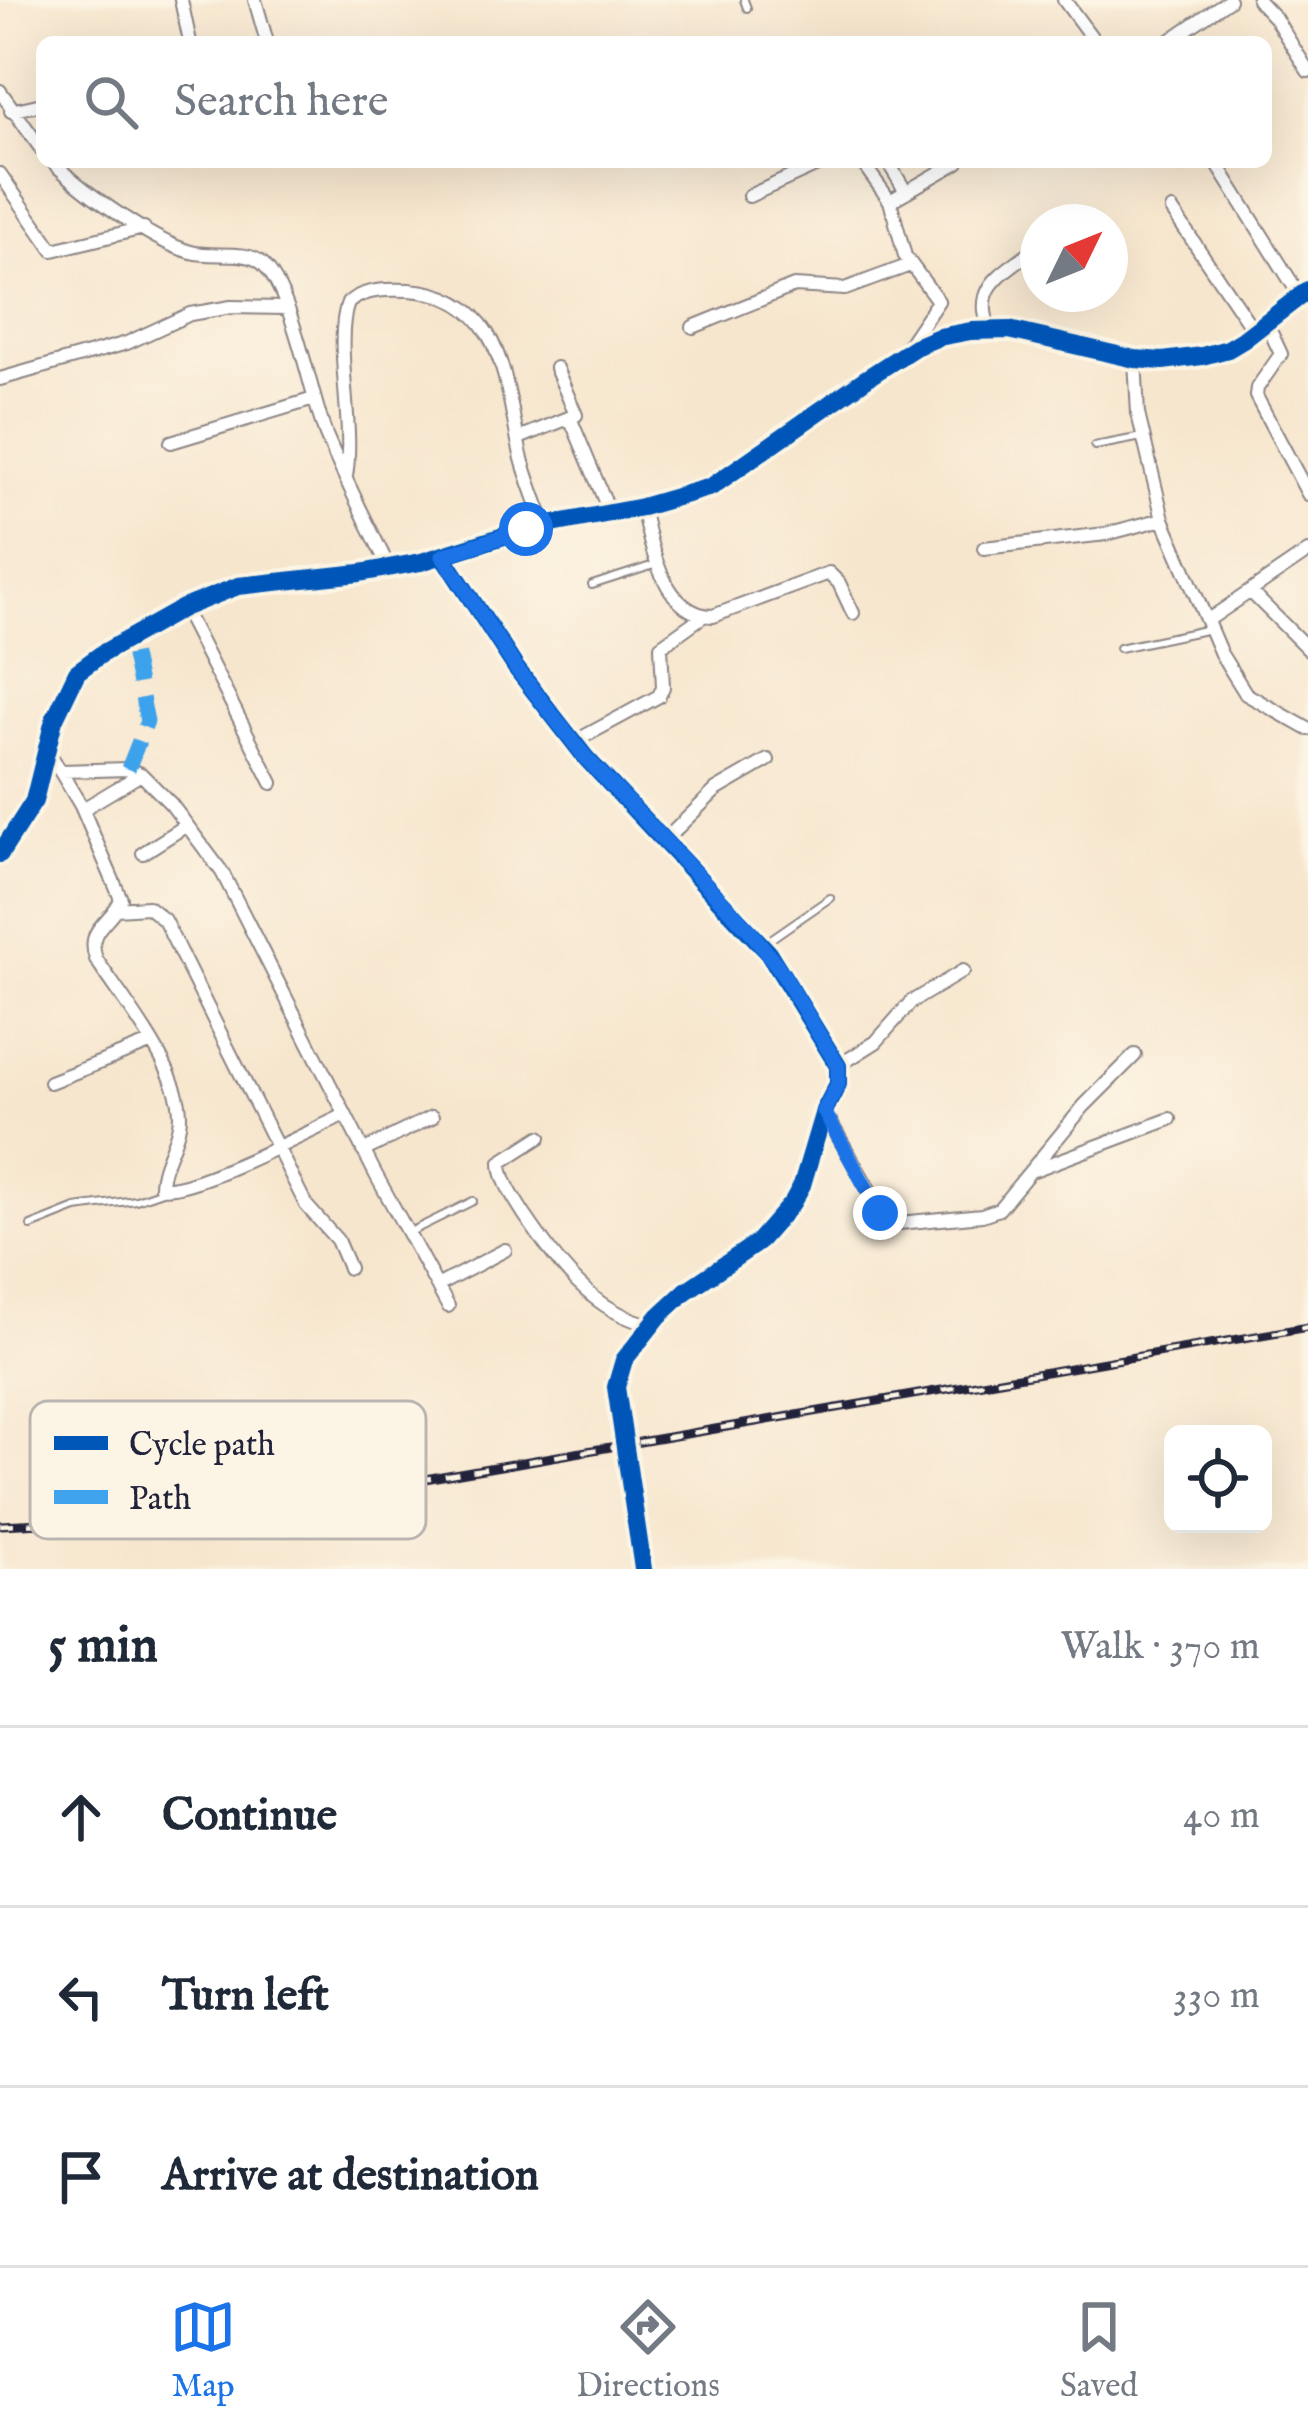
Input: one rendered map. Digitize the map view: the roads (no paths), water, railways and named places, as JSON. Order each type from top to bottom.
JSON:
[{"type":"street","points":[[182,0],[189,36]]},
{"type":"street","points":[[255,0],[265,36]]},
{"type":"street","points":[[1064,0],[1091,36]]},
{"type":"street","points":[[1177,36],[1229,0]]},
{"type":"street","points":[[1258,0],[1308,71]]},
{"type":"street","points":[[0,91],[36,142]]},
{"type":"street","points":[[11,111],[36,105]]},
{"type":"street","points":[[59,168],[144,228],[193,253],[258,259],[274,279],[314,399],[388,568]]},
{"type":"street","points":[[749,196],[811,168]]},
{"type":"street","points":[[866,168],[890,201],[910,266],[938,305],[910,337],[902,355]]},
{"type":"street","points":[[892,168],[906,192]]},
{"type":"street","points":[[890,201],[948,168]]},
{"type":"street","points":[[0,854],[34,801],[54,720],[77,672],[103,652],[183,608],[238,586],[388,568],[545,525],[711,488],[926,341],[990,329],[1135,359],[1163,361],[1215,354],[1304,293],[1220,168]]},
{"type":"street","points":[[0,174],[53,250],[144,228]]},
{"type":"street","points":[[1172,210],[1281,354],[1256,396],[1308,494]]},
{"type":"street","points":[[990,329],[981,309],[986,292],[1020,262]]},
{"type":"street","points":[[694,327],[794,286],[845,290],[910,266]]},
{"type":"street","points":[[346,478],[351,442],[344,311],[359,295],[414,290],[464,304],[477,316],[494,347],[545,525]]},
{"type":"street","points":[[0,380],[127,343],[203,311],[286,308]]},
{"type":"street","points":[[1135,359],[1142,437],[1163,519],[1210,625],[1240,687],[1308,729]]},
{"type":"street","points":[[519,438],[571,420],[577,413],[556,368]]},
{"type":"street","points":[[171,442],[314,399]]},
{"type":"street","points":[[571,420],[610,513]]},
{"type":"street","points":[[642,507],[654,565],[667,585],[703,616]]},
{"type":"street","points":[[984,548],[1106,534],[1163,519]]},
{"type":"street","points":[[1210,625],[1308,552]]},
{"type":"street","points":[[443,556],[516,668],[574,742],[762,945],[838,1066],[838,1084],[824,1111],[802,1185],[778,1222],[757,1243],[686,1291],[652,1325],[620,1367],[616,1387]]},
{"type":"street","points":[[574,742],[656,698],[663,688],[661,646],[703,616],[829,573],[853,613]]},
{"type":"street","points":[[1251,592],[1308,649]]},
{"type":"street","points":[[183,608],[272,783]]},
{"type":"street","points":[[47,749],[83,809],[120,896],[116,909],[95,931],[92,948],[172,1080],[180,1115],[160,1179],[166,1190],[207,1178],[345,1115]]},
{"type":"street","points":[[663,842],[705,798],[768,760]]},
{"type":"street","points":[[61,771],[128,769],[141,774],[187,825],[241,904],[406,1234],[448,1306]]},
{"type":"street","points":[[83,809],[141,774]]},
{"type":"street","points":[[143,854],[187,825]]},
{"type":"street","points":[[116,909],[148,907],[160,913],[311,1213],[337,1240],[350,1268]]},
{"type":"street","points":[[838,1066],[876,1042],[911,1002],[963,971]]},
{"type":"street","points":[[50,1082],[150,1042]]},
{"type":"street","points":[[824,1111],[880,1213],[891,1221],[991,1213],[1006,1203],[1084,1106],[1135,1055]]},
{"type":"street","points":[[363,1150],[432,1117]]},
{"type":"street","points":[[1033,1171],[1170,1119]]},
{"type":"street","points":[[540,1136],[501,1162],[518,1205],[570,1276],[608,1307],[652,1325]]},
{"type":"street","points":[[437,1286],[505,1250]]},
{"type":"street","points":[[632,1475],[644,1569]]},
{"type":"lane","points":[[1095,446],[1142,437]]},
{"type":"lane","points":[[592,586],[654,565]]},
{"type":"lane","points":[[1119,648],[1210,625]]},
{"type":"lane","points":[[762,945],[830,898]]},
{"type":"lane","points":[[31,1226],[76,1208],[136,1200],[166,1190]]},
{"type":"lane","points":[[406,1234],[473,1201]]},
{"type":"tunnel","points":[[616,1387],[632,1475]]},
{"type":"railway","points":[[426,1479],[1308,1327]]},
{"type":"railway","points":[[0,1525],[30,1524]]}]
